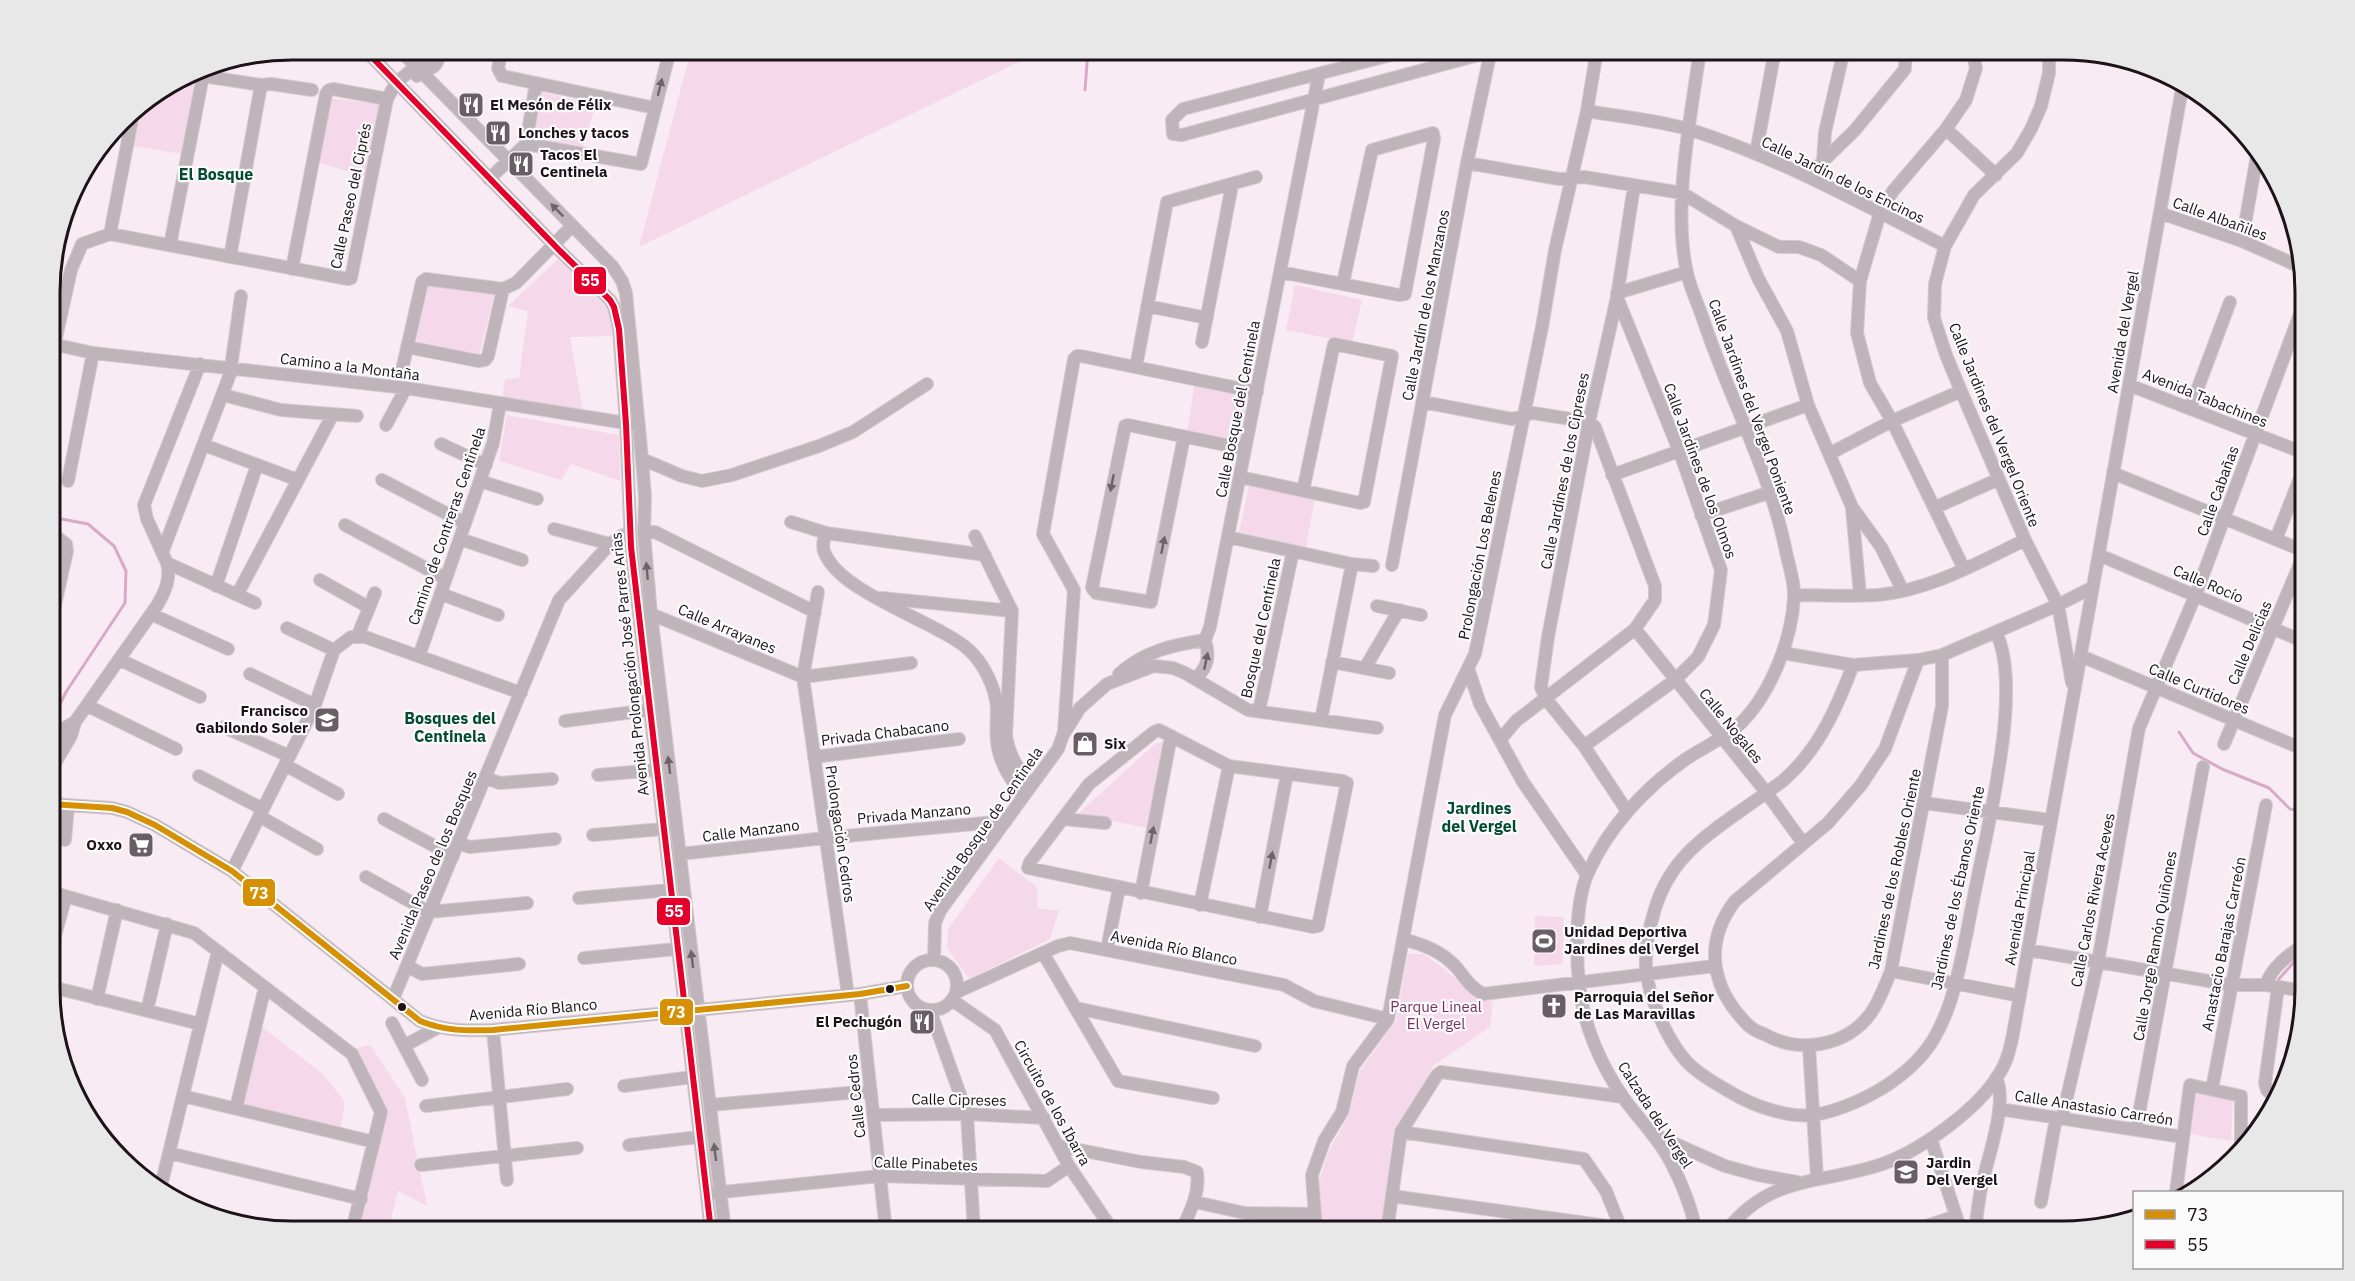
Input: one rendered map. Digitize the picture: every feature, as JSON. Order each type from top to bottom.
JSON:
[{"type":"street","name":"Avenida Prolongación José Parres Arias","points":[[372,60],[394,90],[489,179],[610,300],[614,307],[633,424],[642,459],[645,497],[645,615],[649,710],[710,1221]]},
{"type":"street","name":"Avenida Prolongación José Parres Arias","points":[[410,60],[613,267],[626,293],[633,424],[630,533],[645,615],[680,855],[724,1221]]},
{"type":"street","points":[[292,268],[328,90],[394,90],[419,69],[435,68],[437,60]]},
{"type":"street","points":[[500,60],[498,68],[502,76],[655,108]]},
{"type":"street","points":[[526,144],[641,164],[667,60]]},
{"type":"street","points":[[1372,60],[1184,109],[1172,120],[1173,134],[1182,135],[1457,60]]},
{"type":"street","name":"Calle Jardín de los Manzanos","points":[[1392,565],[1467,163],[1491,60]]},
{"type":"street","name":"Prolongación Los Belenes","points":[[1315,1221],[1312,1175],[1324,1141],[1342,1112],[1353,1066],[1389,1019],[1445,715],[1475,654],[1542,327],[1555,250],[1587,111],[1595,60]]},
{"type":"street","points":[[1682,193],[1699,60]]},
{"type":"street","points":[[1756,153],[1773,60]]},
{"type":"street","points":[[1823,161],[1825,132],[1842,60]]},
{"type":"street","points":[[1808,176],[1855,130],[1905,69],[1904,60]]},
{"type":"street","points":[[1964,569],[1892,422],[1870,383],[1857,333],[1860,281],[1880,213],[1893,191],[1946,129],[1966,100],[1976,68],[1974,60]]},
{"type":"street","name":"Calle Jardines del Vergel Oriente","points":[[2049,60],[2049,73],[2041,106],[2017,153],[1974,195],[1945,246],[1935,284],[1934,318],[1946,355],[2025,540],[2058,605],[2074,693]]},
{"type":"street","name":"Calle Bosque del Centinela","points":[[1196,678],[1204,671],[1208,661],[1205,640],[1210,627],[1319,74]]},
{"type":"street","points":[[206,77],[261,86],[271,84],[312,90]]},
{"type":"street","points":[[170,245],[196,81]]},
{"type":"street","points":[[489,179],[526,144],[536,83]]},
{"type":"street","points":[[230,257],[261,86]]},
{"type":"street","name":"Calle Paseo del Ciprés","points":[[110,234],[351,278],[394,90]]},
{"type":"street","name":"Avenida del Vergel","points":[[2093,587],[2181,92]]},
{"type":"street","name":"Calle Jardín de los Encinos","points":[[1587,111],[1689,130],[1756,153],[1808,176],[1945,246]]},
{"type":"street","points":[[110,234],[131,125]]},
{"type":"street","points":[[1946,129],[1996,175]]},
{"type":"street","points":[[1280,272],[1399,296],[1405,294],[1434,139],[1433,133],[1372,150],[1342,283]]},
{"type":"street","points":[[1467,163],[1559,179],[1584,177],[1682,193],[1736,226],[1779,247],[1799,247],[1821,255],[1860,281]]},
{"type":"street","points":[[2242,241],[2256,163]]},
{"type":"street","points":[[1136,367],[1167,202],[1256,177]]},
{"type":"street","points":[[1202,342],[1232,185]]},
{"type":"street","name":"Calle Jardines de los Cipreses","points":[[1546,699],[1540,687],[1548,637],[1589,422],[1617,295],[1634,186]]},
{"type":"street","name":"Calle Jardines del Vergel Poniente","points":[[1579,982],[1579,920],[1587,874],[1627,811],[1685,759],[1740,723],[1757,703],[1784,653],[1795,595],[1784,538],[1771,492],[1713,350],[1687,272],[1682,193]]},
{"type":"street","name":"Calle Albañiles","points":[[2160,213],[2242,241],[2293,263]]},
{"type":"street","points":[[402,370],[422,282],[426,279],[503,289],[516,283],[572,226]]},
{"type":"street","points":[[1736,226],[1758,278],[1787,331],[1808,405],[1852,507],[1881,547],[1903,591]]},
{"type":"street","name":"Camino a la Montaña","points":[[60,320],[71,270],[82,244],[110,234]]},
{"type":"street","points":[[1617,295],[1687,272]]},
{"type":"street","points":[[407,347],[478,361],[485,360],[488,356],[503,289]]},
{"type":"street","points":[[610,300],[626,293]]},
{"type":"street","name":"Calle Jardines de los Olmos","points":[[1584,746],[1675,680],[1698,657],[1714,626],[1721,570],[1680,453],[1617,295]]},
{"type":"street","points":[[165,558],[232,367],[241,296]]},
{"type":"street","points":[[2190,409],[2230,302]]},
{"type":"street","points":[[1148,306],[1207,318]]},
{"type":"street","name":"Calle Cabañas","points":[[2157,688],[2196,594],[2295,327]]},
{"type":"street","points":[[1240,477],[1303,491],[1364,502],[1393,360],[1389,354],[1334,344],[1303,491]]},
{"type":"street","name":"Camino a la Montaña","points":[[60,346],[93,353],[406,388],[633,424]]},
{"type":"street","points":[[68,480],[93,353]]},
{"type":"street","points":[[1064,735],[1074,590],[1043,534],[1074,359],[1081,356],[1257,392]]},
{"type":"street","points":[[60,731],[75,722],[88,706],[167,587],[169,572],[147,519],[144,505],[200,364]]},
{"type":"street","points":[[642,459],[682,476],[702,481],[732,475],[819,446],[853,432],[927,384]]},
{"type":"street","name":"Avenida Tabachines","points":[[2129,385],[2295,450]]},
{"type":"street","points":[[386,425],[406,388]]},
{"type":"street","points":[[1829,454],[1961,391]]},
{"type":"street","points":[[223,395],[281,410],[357,416]]},
{"type":"street","points":[[1423,402],[1512,419],[1533,413],[1589,422],[1595,427],[1655,586],[1655,600],[1635,629],[1516,721],[1500,740]]},
{"type":"street","name":"Camino de Contreras Centinela","points":[[419,656],[486,465],[501,404]]},
{"type":"street","points":[[1612,475],[1680,453],[1744,427],[1808,405]]},
{"type":"street","points":[[237,595],[333,414]]},
{"type":"street","points":[[1184,437],[1151,602],[1093,591],[1123,429],[1128,425],[1245,449]]},
{"type":"street","points":[[441,444],[486,465]]},
{"type":"street","points":[[204,446],[298,480]]},
{"type":"street","points":[[216,586],[257,465]]},
{"type":"street","points":[[2114,473],[2295,548]]},
{"type":"street","points":[[1935,508],[1999,479]]},
{"type":"street","points":[[382,480],[465,523]]},
{"type":"street","points":[[480,481],[537,499]]},
{"type":"street","points":[[2276,539],[2295,491]]},
{"type":"street","points":[[1701,515],[1771,492]]},
{"type":"street","points":[[1852,507],[1860,595]]},
{"type":"street","points":[[791,522],[826,533],[985,555]]},
{"type":"street","points":[[345,525],[446,579]]},
{"type":"street","points":[[555,529],[610,544]]},
{"type":"street","points":[[644,534],[655,532],[815,612]]},
{"type":"street","name":"Avenida Paseo de los Bosques","points":[[393,999],[558,600],[610,544],[630,533]]},
{"type":"street","points":[[826,533],[823,545],[825,553],[843,574],[874,597],[956,640],[980,662],[995,694],[998,748],[1003,763],[1023,796]]},
{"type":"street","points":[[975,536],[1012,611],[1006,736],[1009,752],[1031,786]]},
{"type":"street","points":[[1228,537],[1352,564],[1373,566]]},
{"type":"street","points":[[460,538],[522,560]]},
{"type":"street","points":[[60,540],[66,544],[67,551],[60,578]]},
{"type":"street","points":[[1795,595],[1878,595],[1903,591],[1964,569],[2025,540]]},
{"type":"street","name":"Bosque del Centinela","points":[[1259,711],[1293,551]]},
{"type":"street","name":"Calle Rocío","points":[[2099,555],[2295,637]]},
{"type":"street","points":[[165,558],[216,586],[255,603]]},
{"type":"street","points":[[1321,720],[1352,564]]},
{"type":"street","name":"Calle Delicias","points":[[2224,744],[2295,574]]},
{"type":"street","points":[[320,580],[368,607]]},
{"type":"street","points":[[1784,653],[1853,664],[1918,660],[1942,655],[2058,605],[2093,587]]},
{"type":"street","name":"Avenida Principal","points":[[1800,1182],[1875,1167],[1897,1159],[1931,1139],[1971,1107],[1996,1078],[2009,1050],[2020,996],[2093,587]]},
{"type":"street","points":[[818,592],[803,677],[911,663]]},
{"type":"street","points":[[358,635],[375,593]]},
{"type":"street","points":[[441,594],[498,615]]},
{"type":"street","points":[[874,597],[1012,611]]},
{"type":"street","points":[[1377,606],[1421,615]]},
{"type":"street","points":[[1365,668],[1399,610]]},
{"type":"street","points":[[151,614],[228,649]]},
{"type":"street","name":"Calle Arrayanes","points":[[645,615],[803,677]]},
{"type":"street","points":[[286,628],[334,650]]},
{"type":"street","name":"Calle Nogales","points":[[1635,629],[1720,738],[1766,792],[1803,843]]},
{"type":"street","name":"Jardines de los Ébanos Oriente","points":[[1813,1115],[1866,1097],[1894,1081],[1916,1064],[1933,1040],[1945,1016],[1956,984],[1991,813],[2003,732],[2006,693],[2003,652],[1996,632]]},
{"type":"street","points":[[232,871],[315,705],[334,650],[351,636],[358,635],[521,693]]},
{"type":"street","points":[[1107,684],[1127,667],[1160,649],[1175,644],[1205,640]]},
{"type":"street","points":[[1160,649],[1162,666],[1196,678],[1248,710],[1377,728]]},
{"type":"street","name":"Jardines de los Robles Oriente","points":[[1809,1046],[1841,1038],[1860,1024],[1871,1013],[1891,971],[1942,706],[1942,655]]},
{"type":"street","name":"Calle Curtidores","points":[[2081,656],[2295,746]]},
{"type":"street","points":[[120,660],[200,697]]},
{"type":"street","points":[[1817,1179],[1809,1046],[1775,1041],[1749,1026],[1722,988],[1714,966],[1714,950],[1725,915],[1735,901],[1838,813],[1861,785],[1884,750],[1918,660]]},
{"type":"street","points":[[1332,662],[1389,673]]},
{"type":"street","points":[[1813,1115],[1793,1114],[1752,1104],[1709,1081],[1688,1063],[1671,1042],[1658,1013],[1647,974],[1647,942],[1655,908],[1667,878],[1688,851],[1713,829],[1785,780],[1813,747],[1834,713],[1853,664]]},
{"type":"street","name":"Avenida Bosque de Centinela","points":[[934,960],[934,935],[940,911],[1058,749],[1080,708],[1107,684],[1147,668],[1162,666]]},
{"type":"street","points":[[1468,668],[1480,704],[1523,782],[1587,874]]},
{"type":"street","points":[[250,674],[315,705]]},
{"type":"street","name":"Prolongación Cedros","points":[[803,677],[825,838],[854,995]]},
{"type":"street","name":"Calle Carlos Rivera Aceves","points":[[2041,1202],[2059,1118],[2098,962],[2139,728],[2157,688]]},
{"type":"street","points":[[1068,691],[1082,700],[1089,701]]},
{"type":"street","points":[[995,694],[1008,694]]},
{"type":"street","points":[[1546,699],[1584,746],[1627,811]]},
{"type":"street","points":[[88,706],[176,749]]},
{"type":"street","points":[[565,721],[649,710]]},
{"type":"street","points":[[60,755],[71,736],[75,722]]},
{"type":"street","points":[[224,727],[287,760],[338,794]]},
{"type":"street","points":[[1163,731],[1229,766],[1347,783],[1318,926],[1200,905],[1028,868],[1030,862],[1089,784],[1154,732],[1163,731]]},
{"type":"street","points":[[1141,893],[1171,736]]},
{"type":"street","name":"Privada Chabacano","points":[[814,757],[959,739]]},
{"type":"street","points":[[1200,905],[1229,766]]},
{"type":"street","name":"Calle Jorge Ramón Quiñones","points":[[2136,1130],[2203,767]]},
{"type":"street","points":[[598,775],[656,770]]},
{"type":"street","points":[[1260,917],[1287,774]]},
{"type":"street","points":[[199,776],[318,849]]},
{"type":"street","points":[[485,778],[500,783],[552,778]]},
{"type":"street","points":[[1924,803],[2051,820]]},
{"type":"street","name":"Avenida Río Blanco","points":[[60,805],[112,808],[155,825],[232,871],[420,1021],[437,1028],[458,1031],[493,1030],[854,995],[907,986]]},
{"type":"street","name":"Anastacio Barajas Carreón","points":[[2212,1089],[2266,805]]},
{"type":"street","points":[[65,840],[68,806]]},
{"type":"street","points":[[384,819],[453,856]]},
{"type":"street","points":[[1063,819],[1105,823]]},
{"type":"street","name":"Privada Manzano","points":[[825,838],[1006,821]]},
{"type":"street","points":[[592,835],[663,829]]},
{"type":"street","name":"Calle Manzano","points":[[680,855],[825,838]]},
{"type":"street","points":[[458,843],[470,847],[555,839]]},
{"type":"street","points":[[366,877],[429,912],[527,903]]},
{"type":"street","points":[[1107,949],[1119,888]]},
{"type":"street","points":[[579,898],[670,890]]},
{"type":"street","points":[[60,894],[194,933],[352,1054],[381,1112],[355,1221]]},
{"type":"street","points":[[60,918],[66,896]]},
{"type":"street","points":[[97,999],[117,910]]},
{"type":"street","points":[[147,1011],[167,924]]},
{"type":"street","points":[[1403,939],[1425,945],[1443,955],[1475,990],[1483,994],[1714,966]]},
{"type":"street","name":"Avenida Río Blanco","points":[[954,996],[1058,946],[1070,944],[1107,949],[1284,985],[1314,1001],[1389,1019]]},
{"type":"street","points":[[584,958],[676,949]]},
{"type":"street","points":[[2028,950],[2232,985],[2295,990]]},
{"type":"street","points":[[162,1181],[218,951]]},
{"type":"street","points":[[2270,1093],[2265,1083],[2277,987],[2270,975],[2295,952]]},
{"type":"street","points":[[1044,953],[1118,1081],[1212,1098]]},
{"type":"street","points":[[934,960],[944,963],[952,970],[956,978],[954,996],[943,1008],[930,1010],[919,1007],[912,1001],[907,986],[908,976],[915,967],[934,960]]},
{"type":"street","points":[[407,966],[422,974],[519,964]]},
{"type":"street","points":[[1891,971],[2020,996]]},
{"type":"street","name":"Calzada del Vergel","points":[[1579,982],[1582,1008],[1590,1035],[1623,1097],[1668,1156],[1682,1185],[1693,1221]]},
{"type":"street","points":[[236,1108],[265,987]]},
{"type":"street","points":[[60,989],[200,1024]]},
{"type":"street","name":"Calle Cedros","points":[[854,995],[871,1090],[885,1221]]},
{"type":"street","name":"Circuito de los Ibarra","points":[[954,996],[995,1030],[1069,1166],[1106,1221]]},
{"type":"street","points":[[1076,1008],[1255,1046]]},
{"type":"street","points":[[930,1010],[968,1114],[973,1221]]},
{"type":"street","points":[[392,1023],[422,1080]]},
{"type":"street","points":[[404,1046],[437,1028]]},
{"type":"street","points":[[493,1030],[507,1180]]},
{"type":"street","points":[[1389,1221],[1401,1132],[1441,1072],[1623,1097]]},
{"type":"street","points":[[624,1086],[692,1077]]},
{"type":"street","points":[[1976,1221],[1999,1109],[2000,1084],[1996,1078]]},
{"type":"street","points":[[2176,1191],[2188,1088],[2193,1085],[2241,1096],[2247,1130]]},
{"type":"street","points":[[426,1106],[567,1089]]},
{"type":"street","points":[[710,1105],[871,1090]]},
{"type":"street","points":[[183,1096],[374,1142]]},
{"type":"street","name":"Calle Anastasio Carreón","points":[[1999,1109],[2183,1137]]},
{"type":"street","name":"Calle Cipreses","points":[[873,1114],[968,1114],[1044,1118]]},
{"type":"street","points":[[1401,1132],[1584,1159],[1606,1191],[1618,1221]]},
{"type":"street","points":[[1654,1135],[1725,1166],[1758,1175],[1800,1182]]},
{"type":"street","points":[[629,1145],[699,1137]]},
{"type":"street","points":[[1931,1139],[1957,1221]]},
{"type":"street","points":[[1059,1146],[1141,1162],[1184,1167],[1197,1172],[1195,1202],[1186,1221]]},
{"type":"street","points":[[422,1165],[576,1148]]},
{"type":"street","points":[[169,1153],[361,1199]]},
{"type":"street","name":"Calle Pinabetes","points":[[706,1194],[880,1176],[1047,1181],[1069,1166]]},
{"type":"street","points":[[1736,1221],[1766,1195],[1800,1182]]},
{"type":"street","points":[[1392,1196],[1561,1221]]},
{"type":"street","points":[[1195,1202],[1245,1213],[1314,1214]]},
{"type":"street","points":[[1941,1221],[1956,1216]]},
{"type":"green space","points":[[688,60],[1022,60],[639,247]]},
{"type":"green space","points":[[203,78],[188,155],[128,145],[133,124],[139,118],[163,99]]},
{"type":"green space","points":[[541,92],[596,105],[582,148],[531,138]]},
{"type":"green space","points":[[330,98],[379,104],[367,177],[319,163]]},
{"type":"green space","points":[[558,259],[613,314],[613,336],[570,337],[583,410],[502,398],[505,379],[519,378],[528,311],[508,306]]},
{"type":"green space","points":[[428,285],[494,295],[479,356],[416,343]]},
{"type":"green space","points":[[1295,285],[1362,300],[1352,343],[1286,330]]},
{"type":"green space","points":[[1195,382],[1249,393],[1239,442],[1187,432]]},
{"type":"green space","points":[[507,415],[619,435],[620,481],[571,464],[561,480],[499,461]]},
{"type":"green space","points":[[1250,481],[1315,497],[1306,547],[1239,532]]},
{"type":"green space","points":[[1164,742],[1147,828],[1078,814],[1156,743]]},
{"type":"green space","points":[[999,858],[1037,887],[1038,908],[1059,911],[1050,939],[969,979],[947,948],[948,929]]},
{"type":"green space","points":[[1535,916],[1564,917],[1563,964],[1534,966]]},
{"type":"green space","name":"Parque Lineal El Vergel","points":[[1408,954],[1423,954],[1476,997],[1493,1002],[1490,1027],[1434,1065],[1393,1134],[1382,1221],[1321,1221],[1320,1178],[1329,1150],[1348,1117],[1360,1071],[1396,1020]]},
{"type":"green space","points":[[256,1022],[323,1074],[345,1102],[340,1133],[236,1108]]},
{"type":"green space","points":[[370,1045],[405,1098],[427,1206],[398,1191],[390,1221],[361,1221],[376,1161],[385,1111],[357,1048]]},
{"type":"green space","points":[[2193,1092],[2233,1098],[2231,1141],[2189,1134]]},
{"type":"waterway","points":[[1085,90],[1087,60]]},
{"type":"waterway","points":[[60,519],[88,524],[114,546],[126,571],[125,603],[60,704]]},
{"type":"waterway","points":[[2179,732],[2193,753],[2222,769],[2269,788],[2290,809],[2295,810]]},
{"type":"waterway","points":[[2278,980],[2295,961]]},
{"type":"transit line","name":"55","points":[[375,60],[610,300],[614,307],[619,329],[626,424],[631,547],[710,1221]]},
{"type":"transit line","name":"73","points":[[60,805],[112,808],[155,825],[232,871],[420,1021],[447,1029],[493,1030],[860,994],[907,986]]},
{"type":"place","name":"El Mesón de Félix","points":[[471,105]]},
{"type":"place","name":"Lonches y tacos","points":[[498,133]]},
{"type":"place","name":"Tacos El Centinela","points":[[521,164]]},
{"type":"place","name":"Francisco Gabilondo Soler","points":[[327,720]]},
{"type":"place","name":"Six","points":[[1085,744]]},
{"type":"place","name":"Oxxo","points":[[141,845]]},
{"type":"place","name":"Unidad Deportiva Jardines del Vergel","points":[[1544,941]]},
{"type":"place","name":"Parroquia del Señor de Las Maravillas","points":[[1554,1006]]},
{"type":"place","name":"El Pechugón","points":[[922,1022]]},
{"type":"place","name":"Jardin Del Vergel","points":[[1906,1172]]},
{"type":"district","name":"El Bosque","points":[[216,174]]},
{"type":"district","name":"Bosques del Centinela","points":[[450,727]]},
{"type":"district","name":"Jardines del Vergel","points":[[1479,817]]}]
